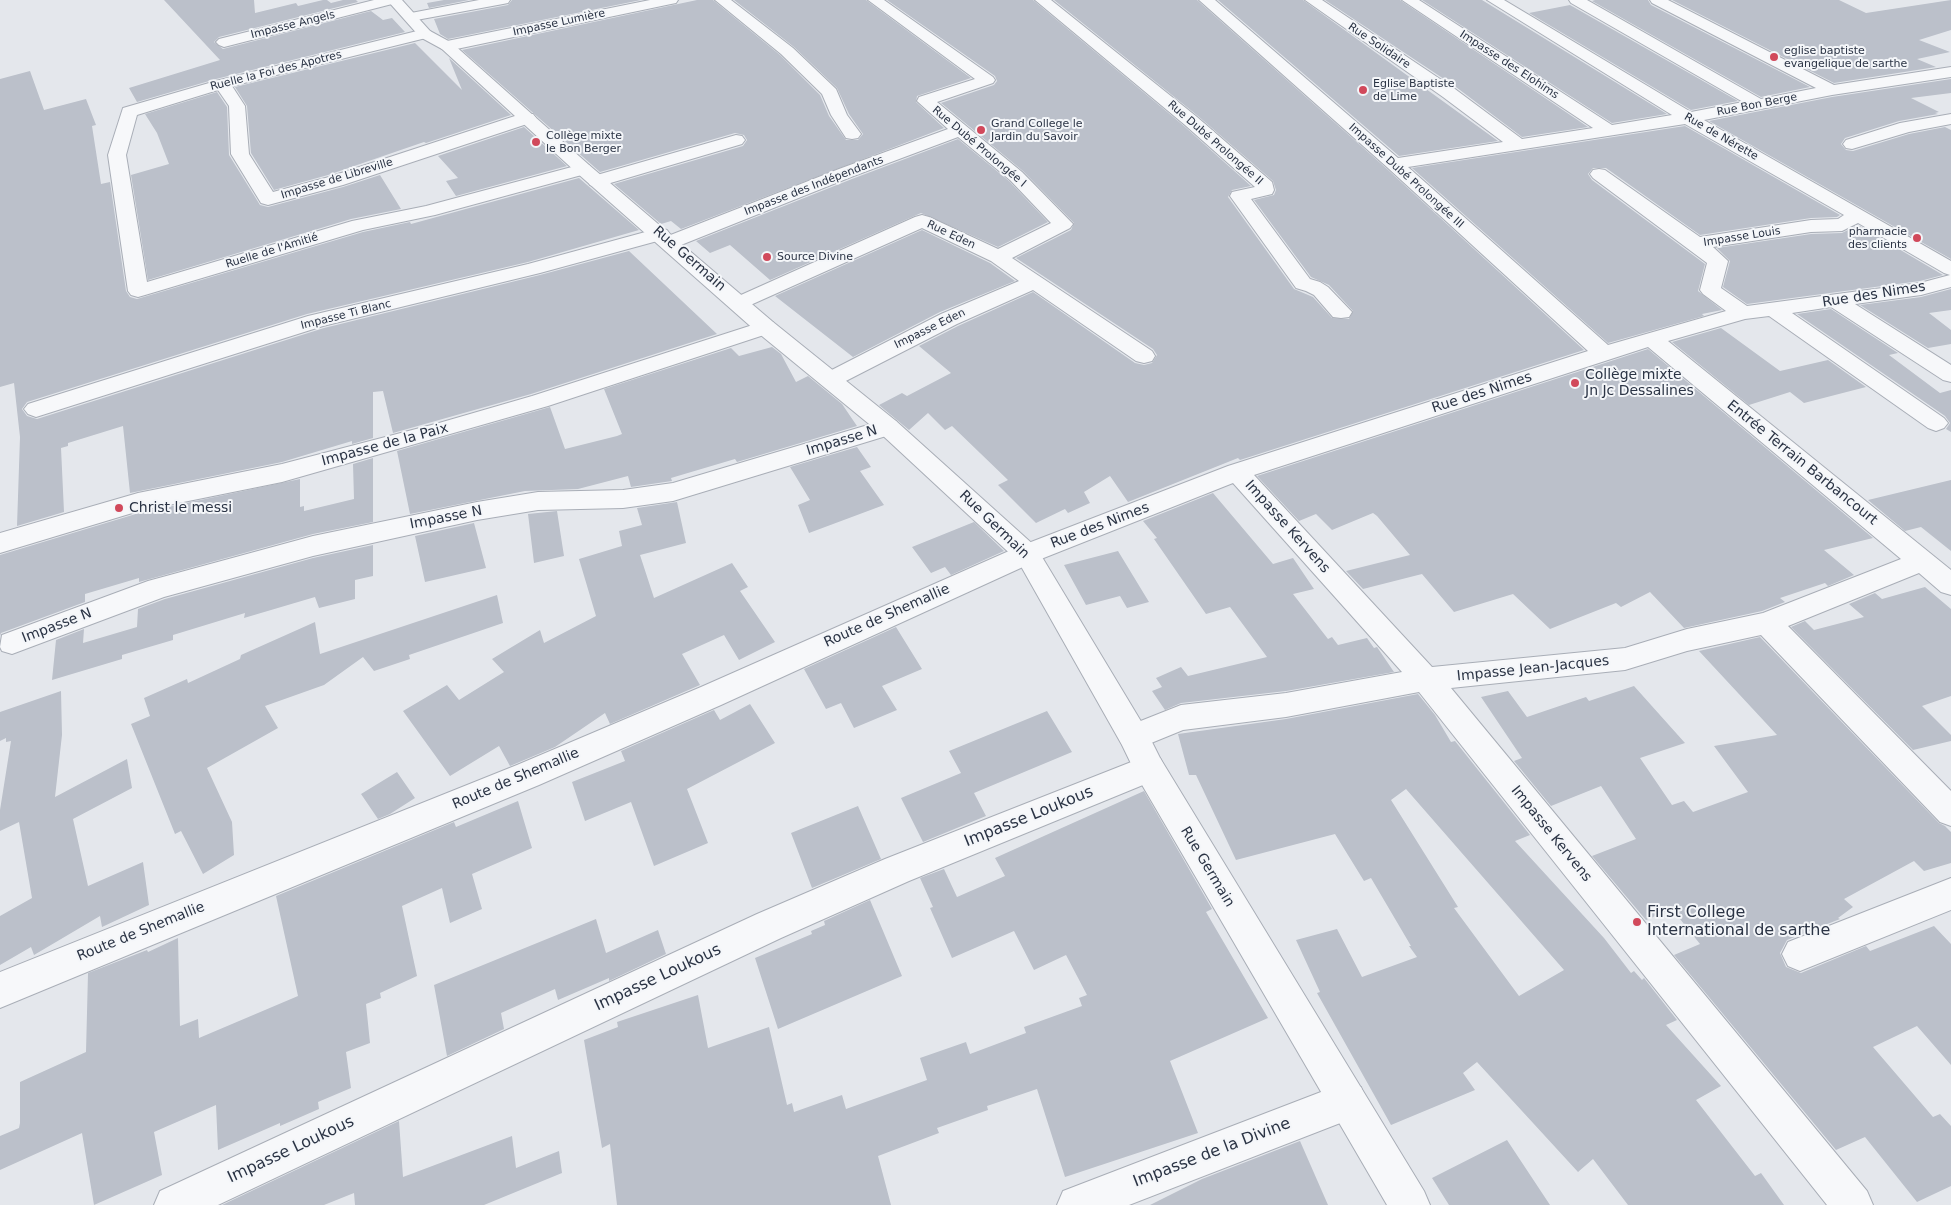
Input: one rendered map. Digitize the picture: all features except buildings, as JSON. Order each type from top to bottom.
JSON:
[{"type":"street","name":"Rue Germain","points":[[393,0],[425,34],[447,46],[590,175],[665,238],[764,327],[888,427],[1027,554],[1134,737],[1149,768],[1410,1205]]},
{"type":"street","name":"Impasse Angels","points":[[224,42],[393,0]]},
{"type":"street","points":[[411,17],[503,0]]},
{"type":"street","name":"Impasse Lumière","points":[[447,46],[671,0]]},
{"type":"street","points":[[722,0],[787,51],[830,92],[839,115],[852,134]]},
{"type":"street","name":"Rue Dubé Prolongée I","points":[[875,0],[987,80],[925,101],[959,131],[1016,176],[1063,224],[998,257]]},
{"type":"street","name":"Rue Dubé Prolongée II","points":[[1042,0],[1191,121],[1265,186],[1265,190],[1239,196],[1303,284],[1313,286],[1321,291],[1341,312]]},
{"type":"street","name":"Impasse Dubé Prolongée III","points":[[1206,0],[1394,164],[1604,353]]},
{"type":"street","name":"Rue Solidaire","points":[[1312,0],[1449,93],[1519,145]]},
{"type":"street","name":"Impasse des Elohims","points":[[1409,0],[1608,130]]},
{"type":"street","points":[[1576,0],[1760,105]]},
{"type":"street","points":[[1657,0],[1832,90]]},
{"type":"street","points":[[1497,2],[1519,2]]},
{"type":"street","name":"Rue de Nérette","points":[[1497,2],[1688,118],[1856,216],[1951,268]]},
{"type":"street","points":[[575,6],[585,17]]},
{"type":"street","name":"Ruelle la Foi des Apotres","points":[[129,112],[222,84],[425,34]]},
{"type":"street","name":"Rue Bon Berge","points":[[1394,164],[1688,118],[1832,90],[1951,72]]},
{"type":"street","name":"Impasse de Libreville","points":[[222,84],[237,106],[240,154],[268,199],[336,181],[527,118]]},
{"type":"street","name":"Ruelle de l'Amitié","points":[[129,112],[117,155],[138,291],[359,225],[590,175]]},
{"type":"street","points":[[1852,144],[1906,127],[1951,120]]},
{"type":"street","name":"Impasse des Indépendants","points":[[665,238],[959,131]]},
{"type":"street","points":[[590,175],[736,140]]},
{"type":"street","points":[[1599,174],[1696,244]]},
{"type":"street","name":"Impasse Louis","points":[[1696,244],[1811,226],[1842,225],[1856,216]]},
{"type":"street","name":"Rue Eden","points":[[739,303],[922,221],[998,257]]},
{"type":"street","name":"Impasse Ti Blanc","points":[[36,409],[316,322],[665,238]]},
{"type":"street","name":"Impasse Louis","points":[[1696,244],[1718,261],[1718,267],[1710,290],[1744,313]]},
{"type":"street","points":[[998,257],[1144,356]]},
{"type":"street","name":"Rue des Nimes","points":[[1027,554],[1237,472],[1604,353],[1744,313],[1920,289],[1951,281]]},
{"type":"street","name":"Impasse Eden","points":[[830,380],[949,320],[1033,282]]},
{"type":"street","points":[[1835,301],[1951,374]]},
{"type":"street","points":[[1773,309],[1936,423]]},
{"type":"street","name":"Impasse de la Paix","points":[[0,543],[138,502],[282,473],[445,430],[540,402],[764,327]]},
{"type":"street","name":"Entrée Terrain Barbancourt","points":[[1653,340],[1951,585]]},
{"type":"street","name":"Impasse N","points":[[12,643],[158,588],[313,546],[477,511],[538,502],[623,499],[673,492],[888,427]]},
{"type":"street","name":"Impasse Kervens","points":[[1237,472],[1426,679],[1853,1205]]},
{"type":"street","name":"Route de Shemallie","points":[[0,990],[528,775],[711,696],[1027,554]]},
{"type":"street","name":"Impasse Jean-Jacques","points":[[1134,737],[1181,718],[1286,705],[1426,679],[1625,660],[1686,640],[1767,623],[1922,561]]},
{"type":"street","points":[[1767,623],[1951,812]]},
{"type":"street","name":"Impasse Loukous","points":[[174,1205],[769,926],[897,870],[1149,768]]},
{"type":"street","points":[[1800,954],[1951,894]]},
{"type":"street","name":"Impasse de la Divine","points":[[1077,1205],[1347,1101]]},
{"type":"place","name":"eglise baptiste evangelique de sarthe","points":[[1774,57]]},
{"type":"place","name":"Eglise Baptiste de Lime","points":[[1363,90]]},
{"type":"place","name":"Grand College le Jardin du Savoir","points":[[981,130]]},
{"type":"place","name":"Collège mixte le Bon Berger","points":[[536,142]]},
{"type":"place","name":"pharmacie des clients","points":[[1917,238]]},
{"type":"place","name":"Source Divine","points":[[767,257]]},
{"type":"place","name":"Collège mixte Jn Jc Dessalines","points":[[1575,383]]},
{"type":"place","name":"Christ le messi","points":[[119,508]]},
{"type":"place","name":"First College International de sarthe","points":[[1637,922]]}]
